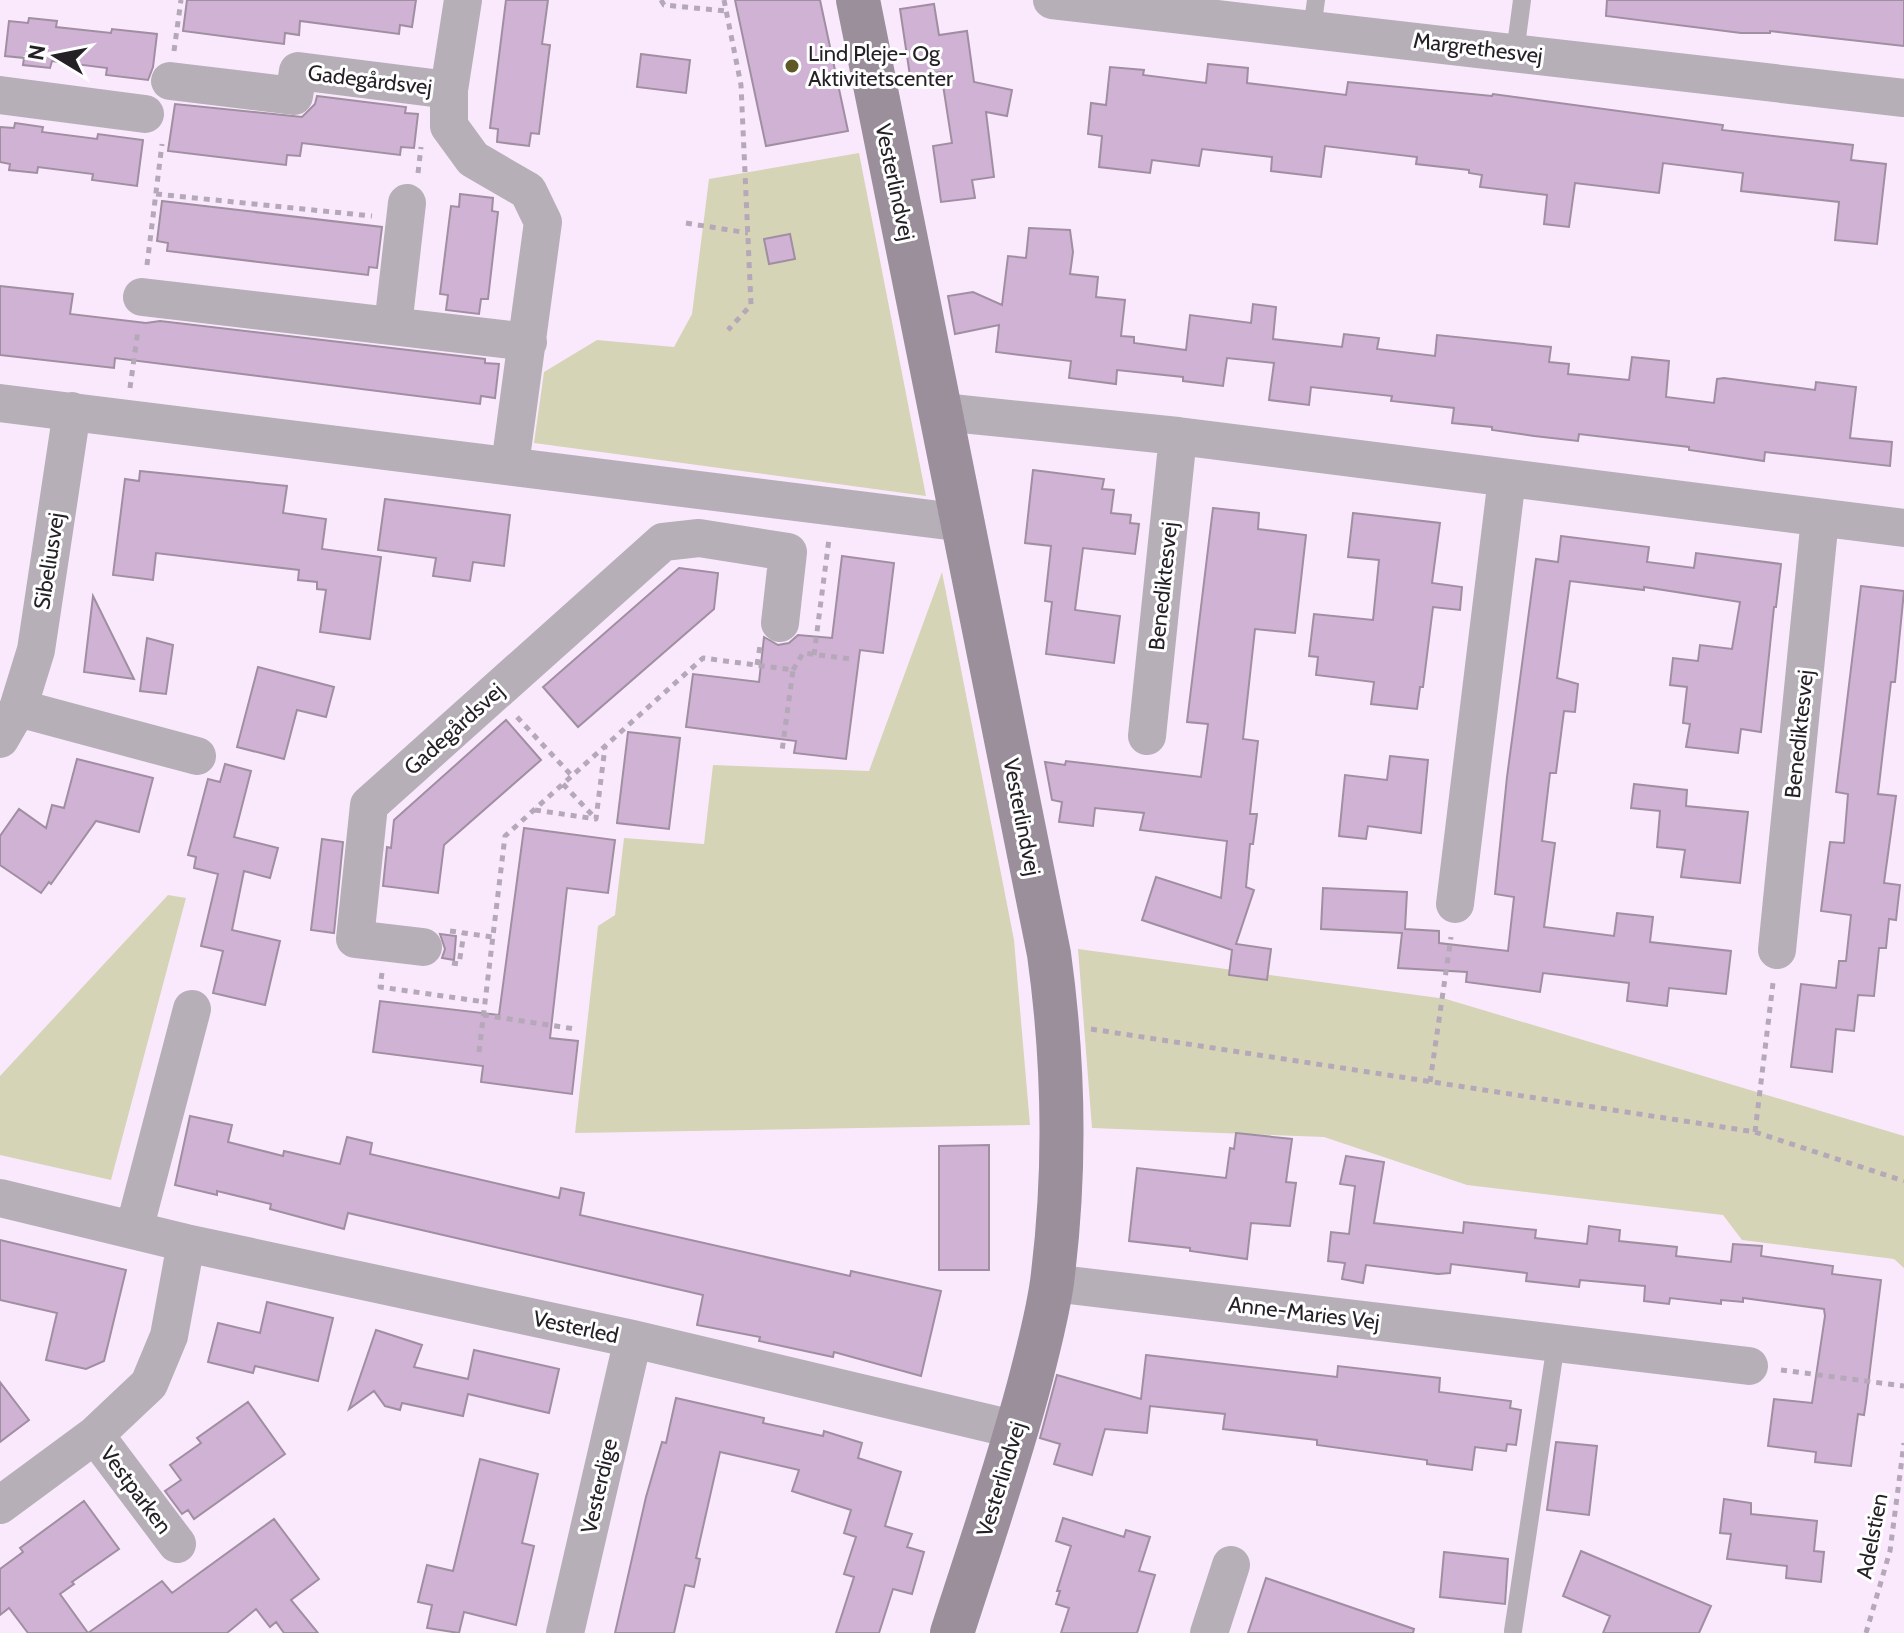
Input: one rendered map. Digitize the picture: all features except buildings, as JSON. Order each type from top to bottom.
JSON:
[{"type":"street","name":"Gadegårdsvej","points":[[463,0],[449,90],[449,126],[473,159],[528,191],[543,222],[510,465]]},
{"type":"street","name":"Vesterlindvej","points":[[858,0],[1049,954],[1059,1024],[1062,1161],[1052,1283],[1038,1353],[1017,1430],[952,1633]]},
{"type":"street","name":"Margrethesvej","points":[[1052,0],[1314,14],[1515,53],[1904,98]]},
{"type":"street","name":"Gadegårdsvej","points":[[170,81],[294,96],[298,71],[449,90]]},
{"type":"street","points":[[0,95],[145,114]]},
{"type":"street","points":[[393,326],[406,211]]},
{"type":"street","points":[[142,297],[528,342]]},
{"type":"street","points":[[0,403],[964,523]]},
{"type":"street","name":"Sibeliusvej","points":[[72,411],[36,650],[9,724],[197,756]]},
{"type":"street","points":[[942,412],[1178,436],[1904,528]]},
{"type":"street","name":"Benediktesvej","points":[[1147,736],[1178,436]]},
{"type":"street","points":[[1455,904],[1507,478]]},
{"type":"street","points":[[699,538],[707,490]]},
{"type":"street","name":"Benediktesvej","points":[[1777,950],[1820,518]]},
{"type":"street","name":"Gadegårdsvej","points":[[423,947],[355,939],[369,805],[663,542],[699,538],[788,552],[780,623]]},
{"type":"street","points":[[134,1230],[192,1009]]},
{"type":"street","name":"Vesterled","points":[[0,1198],[186,1243],[633,1339],[1017,1430]]},
{"type":"street","name":"Vestparken","points":[[0,1505],[95,1435],[149,1384],[169,1336],[186,1243]]},
{"type":"street","name":"Anne-Maries Vej","points":[[1052,1283],[1749,1366]]},
{"type":"street","name":"Vesterdige","points":[[565,1633],[633,1339]]},
{"type":"street","name":"Vestparken","points":[[95,1435],[177,1544]]},
{"type":"street","points":[[1209,1633],[1231,1565]]},
{"type":"lane","points":[[1515,53],[1522,0]]},
{"type":"lane","points":[[1513,1631],[1556,1343]]},
{"type":"path","points":[[126,418],[181,0]]},
{"type":"path","points":[[661,0],[664,5],[726,11]]},
{"type":"path","points":[[724,0],[741,85],[751,305],[728,330]]},
{"type":"path","points":[[156,194],[406,211]]},
{"type":"path","points":[[686,223],[748,233]]},
{"type":"path","points":[[814,655],[834,506]]},
{"type":"path","points":[[782,751],[793,670],[803,653],[852,659]]},
{"type":"path","points":[[479,1052],[505,836],[703,658],[793,670]]},
{"type":"path","points":[[495,693],[572,776]]},
{"type":"path","points":[[596,819],[605,747]]},
{"type":"path","points":[[563,784],[596,819]]},
{"type":"path","points":[[534,810],[596,819]]},
{"type":"path","points":[[1430,1082],[1455,904]]},
{"type":"path","points":[[1755,1132],[1777,950]]},
{"type":"path","points":[[380,987],[485,1002]]},
{"type":"path","points":[[483,1015],[575,1029]]},
{"type":"path","points":[[1059,1024],[1755,1132],[1904,1181]]},
{"type":"path","points":[[1749,1366],[1904,1386]]},
{"type":"path","name":"Adelstien","points":[[1866,1633],[1890,1551],[1904,1443]]},
{"type":"shaded area","points":[[859,153],[926,496],[534,443],[544,372],[597,340],[674,347],[692,314],[709,179]]},
{"type":"shaded area","points":[[942,572],[1014,940],[1030,1125],[575,1133],[598,926],[615,915],[624,838],[704,844],[713,765],[869,771]]},
{"type":"shaded area","points":[[168,895],[186,898],[111,1180],[0,1155],[0,1076]]},
{"type":"shaded area","points":[[1078,949],[1446,999],[1904,1136],[1904,1268],[1894,1259],[1742,1240],[1723,1215],[1467,1185],[1324,1137],[1092,1128]]},
{"type":"place","name":"Lind Pleje- Og Aktivitetscenter","points":[[792,66]]}]
